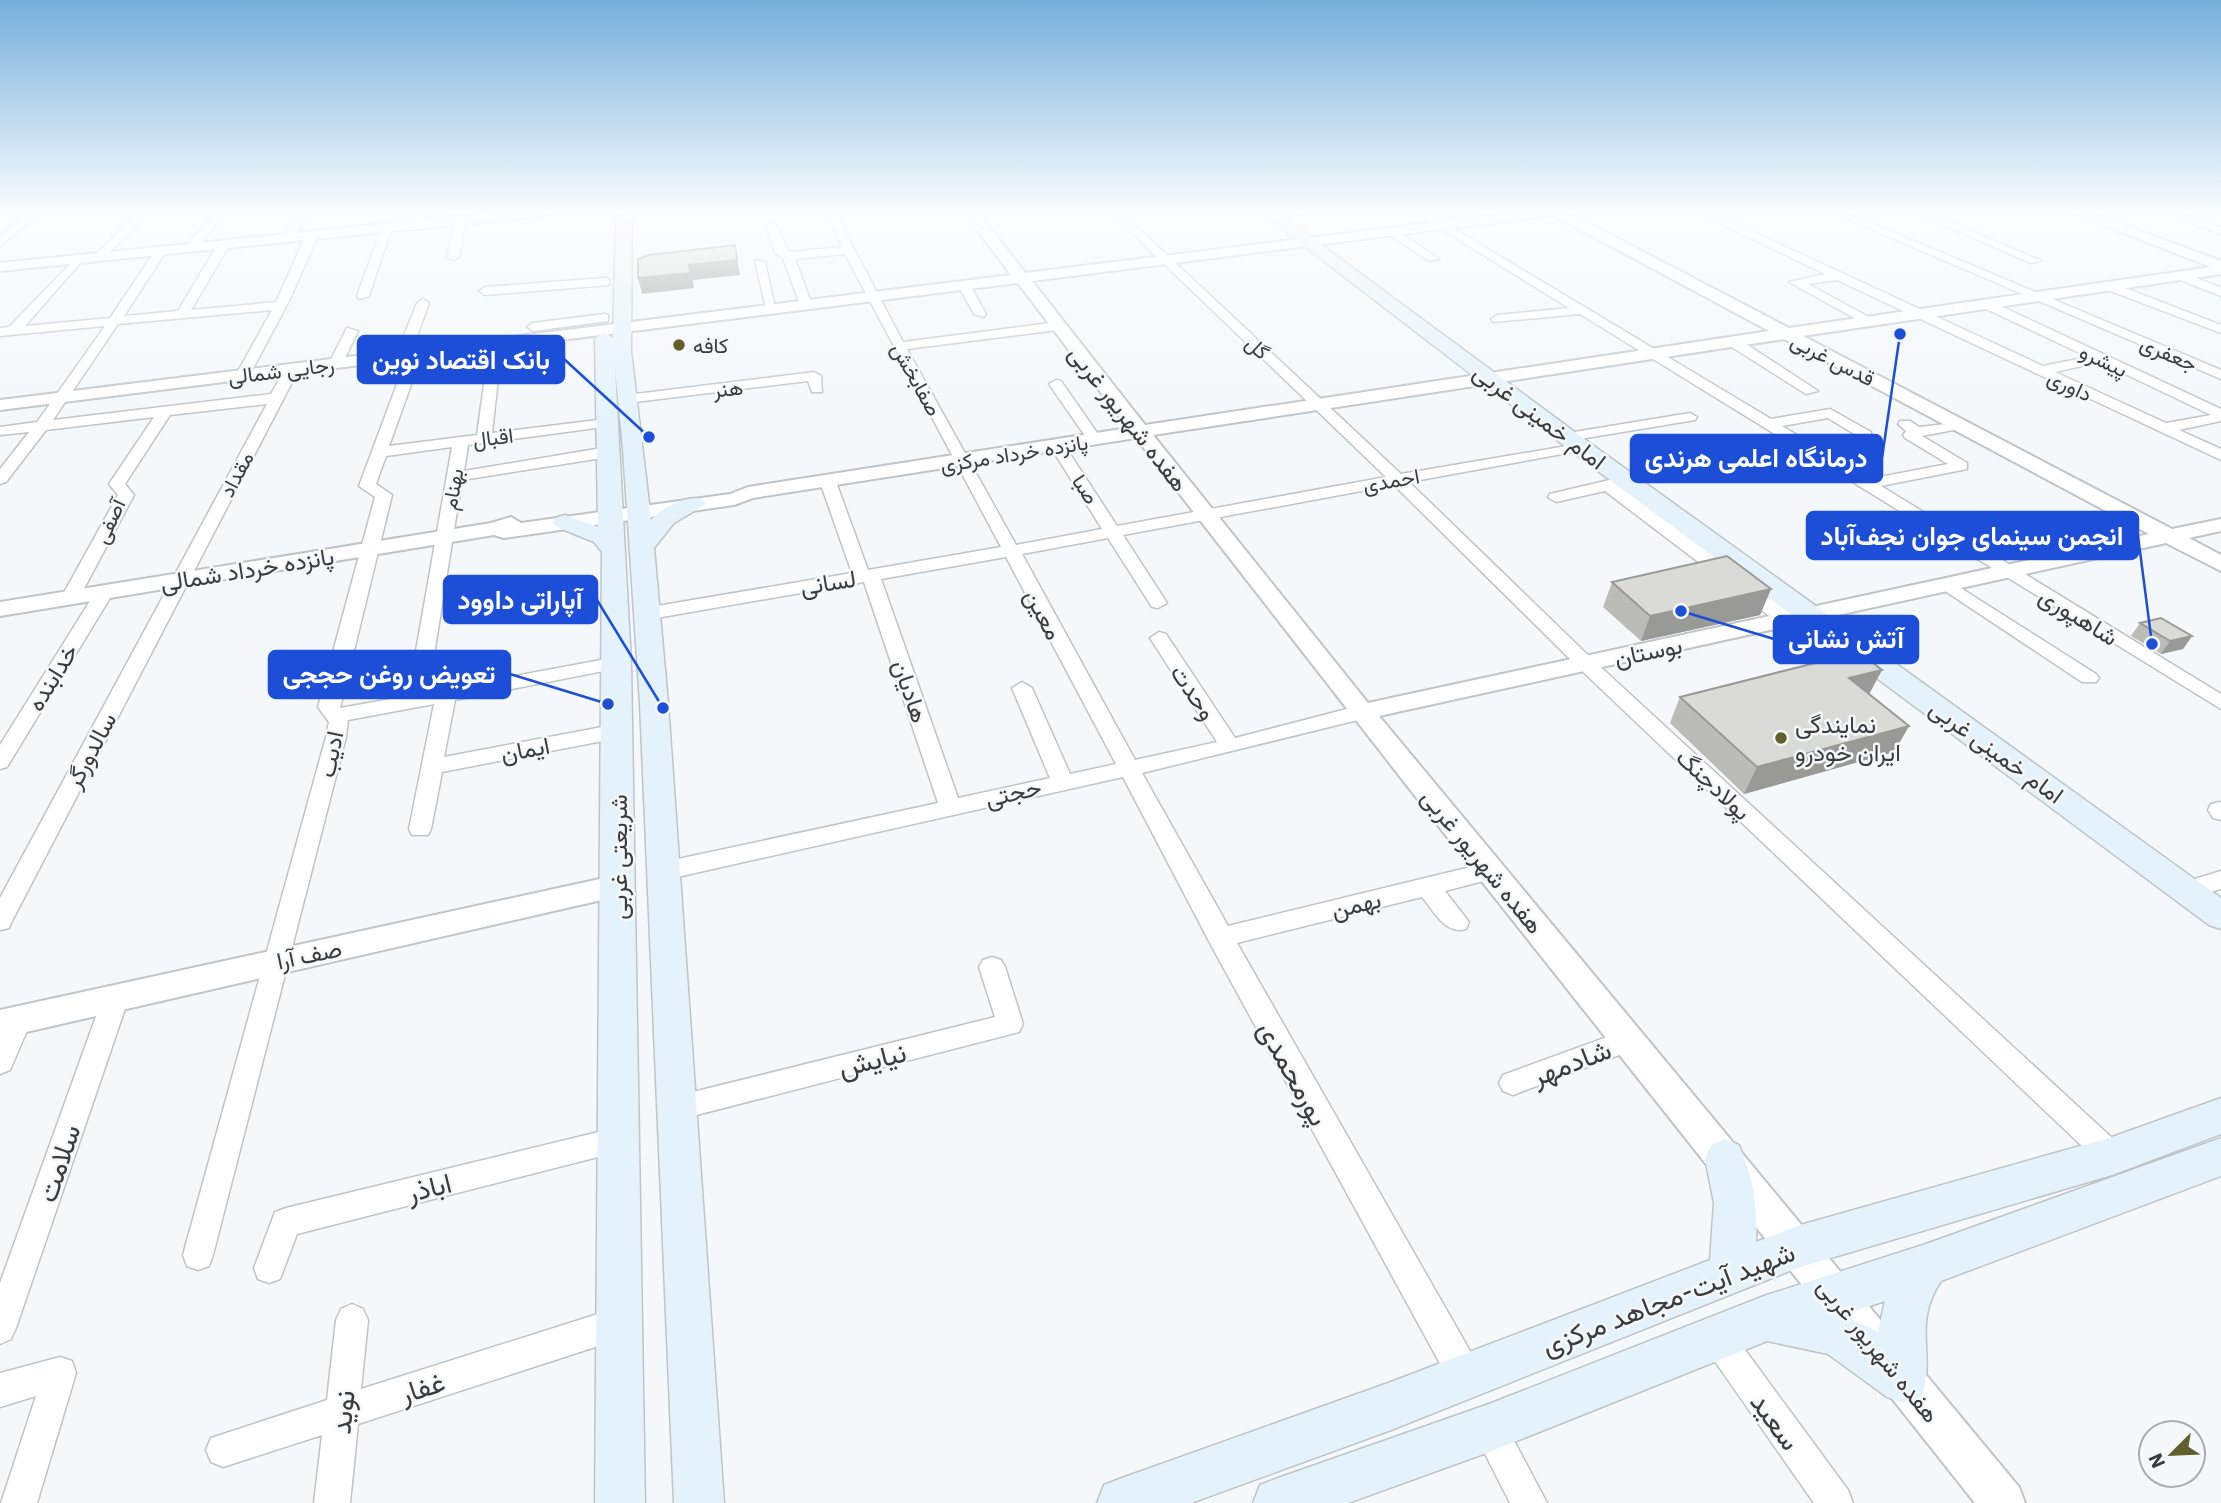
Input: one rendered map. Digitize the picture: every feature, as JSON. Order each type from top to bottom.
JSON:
[{"type":"main road","name":"شریعتی غربی","points":[[610,282],[607,304],[614,425],[627,550],[617,663],[621,1503]]},
{"type":"main road","name":"امام خمینی غربی","points":[[1361,282],[1573,441],[1618,483],[1799,618],[2211,901]]},
{"type":"main road","name":"شریعتی غربی","points":[[614,425],[634,449],[624,509]]},
{"type":"main road","points":[[565,522],[588,528],[627,550],[666,518],[694,504]]},
{"type":"main road","name":"شریعتی غربی","points":[[627,550],[645,614],[654,703],[677,1108],[704,1497]]},
{"type":"main road","name":"شهید آیت-مجاهد مرکزی","points":[[1122,1503],[1466,1377],[1797,1247],[2112,1156],[2221,1115]]},
{"type":"main road","points":[[1278,1503],[1489,1428],[1764,1319],[1926,1265],[2221,1157]]},
{"type":"main road","points":[[1725,1158],[1736,1196],[1737,1232],[1729,1274]]},
{"type":"main road","points":[[1904,1380],[1900,1322],[1906,1297],[1926,1265]]},
{"type":"main road","points":[[1764,1319],[1816,1326],[1855,1341],[1904,1380]]},
{"type":"street","points":[[7,332],[55,282]]},
{"type":"street","points":[[0,480],[64,397],[140,282]]},
{"type":"street","points":[[183,313],[201,282]]},
{"type":"street","points":[[243,375],[291,282]]},
{"type":"street","points":[[363,296],[366,282]]},
{"type":"street","points":[[765,282],[772,309]]},
{"type":"street","points":[[798,282],[806,305]]},
{"type":"street","name":"صفابخش","points":[[865,282],[962,461]]},
{"type":"street","points":[[485,291],[607,304],[772,309],[987,282]]},
{"type":"street","name":"هفده شهریور غربی","points":[[1024,282],[1139,432],[1362,712],[2003,1503]]},
{"type":"street","name":"گل","points":[[1188,282],[1321,405]]},
{"type":"street","name":"شاهپوری","points":[[1536,282],[2221,703]]},
{"type":"street","name":"قدس غربی","points":[[1688,282],[2221,564]]},
{"type":"street","points":[[1796,282],[1872,322]]},
{"type":"street","name":"داوری","points":[[1852,282],[2221,455]]},
{"type":"street","name":"جعفری","points":[[2002,282],[2221,375]]},
{"type":"street","points":[[1494,382],[1648,364],[1657,355],[2143,282]]},
{"type":"street","points":[[2197,282],[2221,292]]},
{"type":"street","points":[[964,285],[980,314]]},
{"type":"street","points":[[2112,287],[2221,330]]},
{"type":"street","points":[[380,452],[423,303]]},
{"type":"street","points":[[533,327],[607,304]]},
{"type":"street","name":"رجایی شمالی","points":[[0,405],[336,363],[406,362],[607,304]]},
{"type":"street","points":[[7,332],[281,305]]},
{"type":"street","name":"پیشرو","points":[[1988,305],[2221,416]]},
{"type":"street","points":[[1497,319],[1583,310]]},
{"type":"street","points":[[899,346],[1058,326]]},
{"type":"street","points":[[336,363],[352,331]]},
{"type":"street","points":[[1735,343],[1811,391]]},
{"type":"street","points":[[406,362],[494,357],[554,350]]},
{"type":"street","points":[[484,439],[494,357]]},
{"type":"street","points":[[2040,371],[2101,358]]},
{"type":"street","name":"مقداد","points":[[179,579],[292,369]]},
{"type":"street","name":"هنر","points":[[614,425],[814,376],[817,389]]},
{"type":"street","name":"پانزده خرداد مرکزی","points":[[624,509],[734,499],[748,493],[1321,405],[1346,411],[1494,382]]},
{"type":"street","points":[[1056,384],[1095,440]]},
{"type":"street","points":[[0,431],[277,398]]},
{"type":"street","name":"پولادچنگ","points":[[1321,405],[1586,664],[2112,1156]]},
{"type":"street","name":"آصفی","points":[[70,598],[126,495],[117,484],[164,411]]},
{"type":"street","points":[[1769,424],[1830,413],[1866,435]]},
{"type":"street","points":[[2165,428],[2221,416]]},
{"type":"street","name":"احمدی","points":[[1113,531],[1397,479],[1690,417]]},
{"type":"street","points":[[454,477],[614,425]]},
{"type":"street","name":"اقبال","points":[[380,452],[614,425]]},
{"type":"street","points":[[1866,484],[1962,466],[1910,435],[1911,428],[1959,425]]},
{"type":"street","name":"بهنام","points":[[417,701],[461,441]]},
{"type":"street","name":"صبا","points":[[1058,446],[1158,604]]},
{"type":"street","name":"ادیب","points":[[198,1255],[336,737],[338,722],[328,707],[384,495],[367,486],[380,452]]},
{"type":"street","name":"معین","points":[[962,461],[1126,766]]},
{"type":"street","name":"هادیان","points":[[828,482],[866,576],[950,806]]},
{"type":"street","points":[[1556,498],[1618,483]]},
{"type":"street","name":"پانزده خرداد مرکزی","points":[[624,509],[734,491],[748,493]]},
{"type":"street","name":"پانزده خرداد شمالی","points":[[0,609],[443,537],[495,530],[504,532],[624,509]]},
{"type":"street","name":"پانزده خرداد شمالی","points":[[495,530],[506,524],[624,509]]},
{"type":"street","name":"بوستان","points":[[1362,712],[2221,526]]},
{"type":"street","name":"لسانی","points":[[645,614],[1113,531]]},
{"type":"street","name":"سالدورگر","points":[[0,921],[179,579]]},
{"type":"street","points":[[1948,585],[2089,678]]},
{"type":"street","name":"خدابنده","points":[[0,762],[104,593]]},
{"type":"street","name":"وحدت","points":[[1158,638],[1230,746]]},
{"type":"street","points":[[334,716],[617,663]]},
{"type":"street","points":[[1022,688],[1062,781]]},
{"type":"street","points":[[420,829],[446,695]]},
{"type":"street","name":"حجتی","points":[[664,871],[1126,766],[1230,746],[1362,712]]},
{"type":"street","name":"ایمان","points":[[432,767],[618,731]]},
{"type":"street","name":"پورمحمدی","points":[[1126,766],[1466,1377]]},
{"type":"street","name":"بهمن","points":[[1220,938],[1491,871]]},
{"type":"street","name":"صف آرا","points":[[9,1022],[618,886]]},
{"type":"street","points":[[1427,886],[1457,922]]},
{"type":"street","name":"نیایش","points":[[677,1108],[1010,1024],[992,967]]},
{"type":"street","name":"سلامت","points":[[0,1328],[117,998]]},
{"type":"street","points":[[0,1062],[9,1022]]},
{"type":"street","name":"شادمهر","points":[[1513,1083],[1629,1040]]},
{"type":"street","name":"اباذر","points":[[269,1268],[286,1222],[619,1140]]},
{"type":"street","name":"نوید","points":[[332,1503],[352,1320]]},
{"type":"street","name":"غفار","points":[[223,1450],[620,1323]]},
{"type":"street","name":"سعید","points":[[1718,1339],[1835,1503]]},
{"type":"street","points":[[0,1390],[60,1373],[19,1503]]},
{"type":"street","points":[[1489,1428],[1529,1503]]},
{"type":"building","points":[[1727,556],[1771,589],[1650,616],[1612,582]]},
{"type":"building","points":[[2161,618],[2192,636],[2170,641],[2140,623]]},
{"type":"building","points":[[1859,652],[1882,670],[1849,678],[1909,726],[1757,767],[1680,697]]},
{"type":"place","name":"درمانگاه اعلمی هرندی","points":[[1900,334]]},
{"type":"place","name":"کافه","points":[[679,345]]},
{"type":"place","name":"بانک اقتصاد نوین","points":[[649,437]]},
{"type":"place","name":"آتش نشانی","points":[[1681,611]]},
{"type":"place","name":"انجمن سینمای جوان نجف‌آباد","points":[[2152,644]]},
{"type":"place","name":"تعویض روغن حججی","points":[[608,704]]},
{"type":"place","name":"آپاراتی داوود","points":[[663,708]]},
{"type":"place","name":"نمایندگی ایران خودرو","points":[[1781,738]]}]
